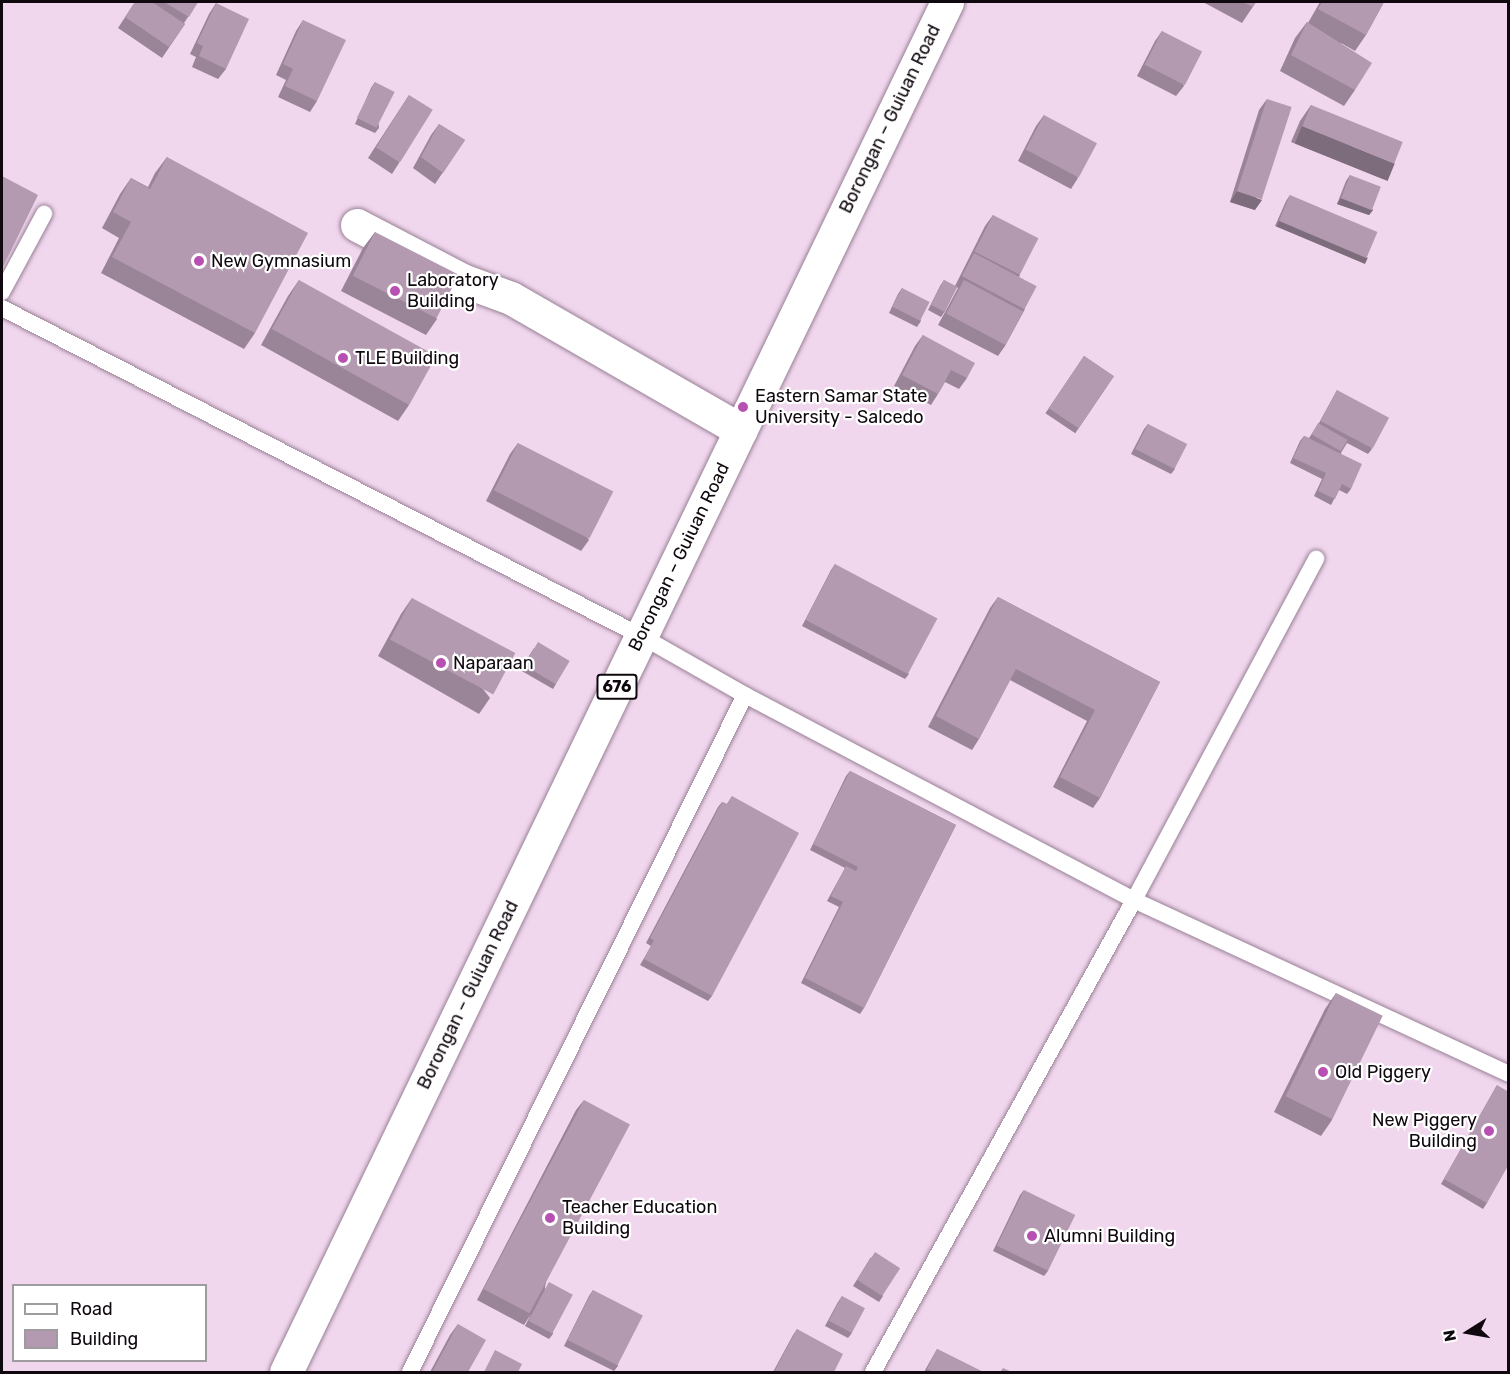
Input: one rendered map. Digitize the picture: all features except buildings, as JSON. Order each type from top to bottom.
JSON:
[{"type":"main road","name":"Borongan – Guiuan Road","points":[[286,1372],[947,2]]},
{"type":"main road","points":[[357,225],[462,280],[511,298],[741,430]]},
{"type":"lane","points":[[2,292],[44,214]]},
{"type":"lane","points":[[2,308],[641,636],[745,695],[1134,900],[1509,1074]]},
{"type":"lane","points":[[873,1372],[1134,900],[1316,559]]},
{"type":"lane","points":[[410,1372],[745,695]]},
{"type":"place","name":"New Gymnasium","points":[[199,261]]},
{"type":"place","name":"Laboratory Building","points":[[395,291]]},
{"type":"place","name":"TLE Building","points":[[343,358]]},
{"type":"place","name":"Eastern Samar State University - Salcedo","points":[[743,407]]},
{"type":"place","name":"Naparaan","points":[[441,663]]},
{"type":"place","name":"Old Piggery","points":[[1323,1072]]},
{"type":"place","name":"New Piggery Building","points":[[1489,1131]]},
{"type":"place","name":"Teacher Education Building","points":[[550,1218]]},
{"type":"place","name":"Alumni Building","points":[[1032,1236]]}]
